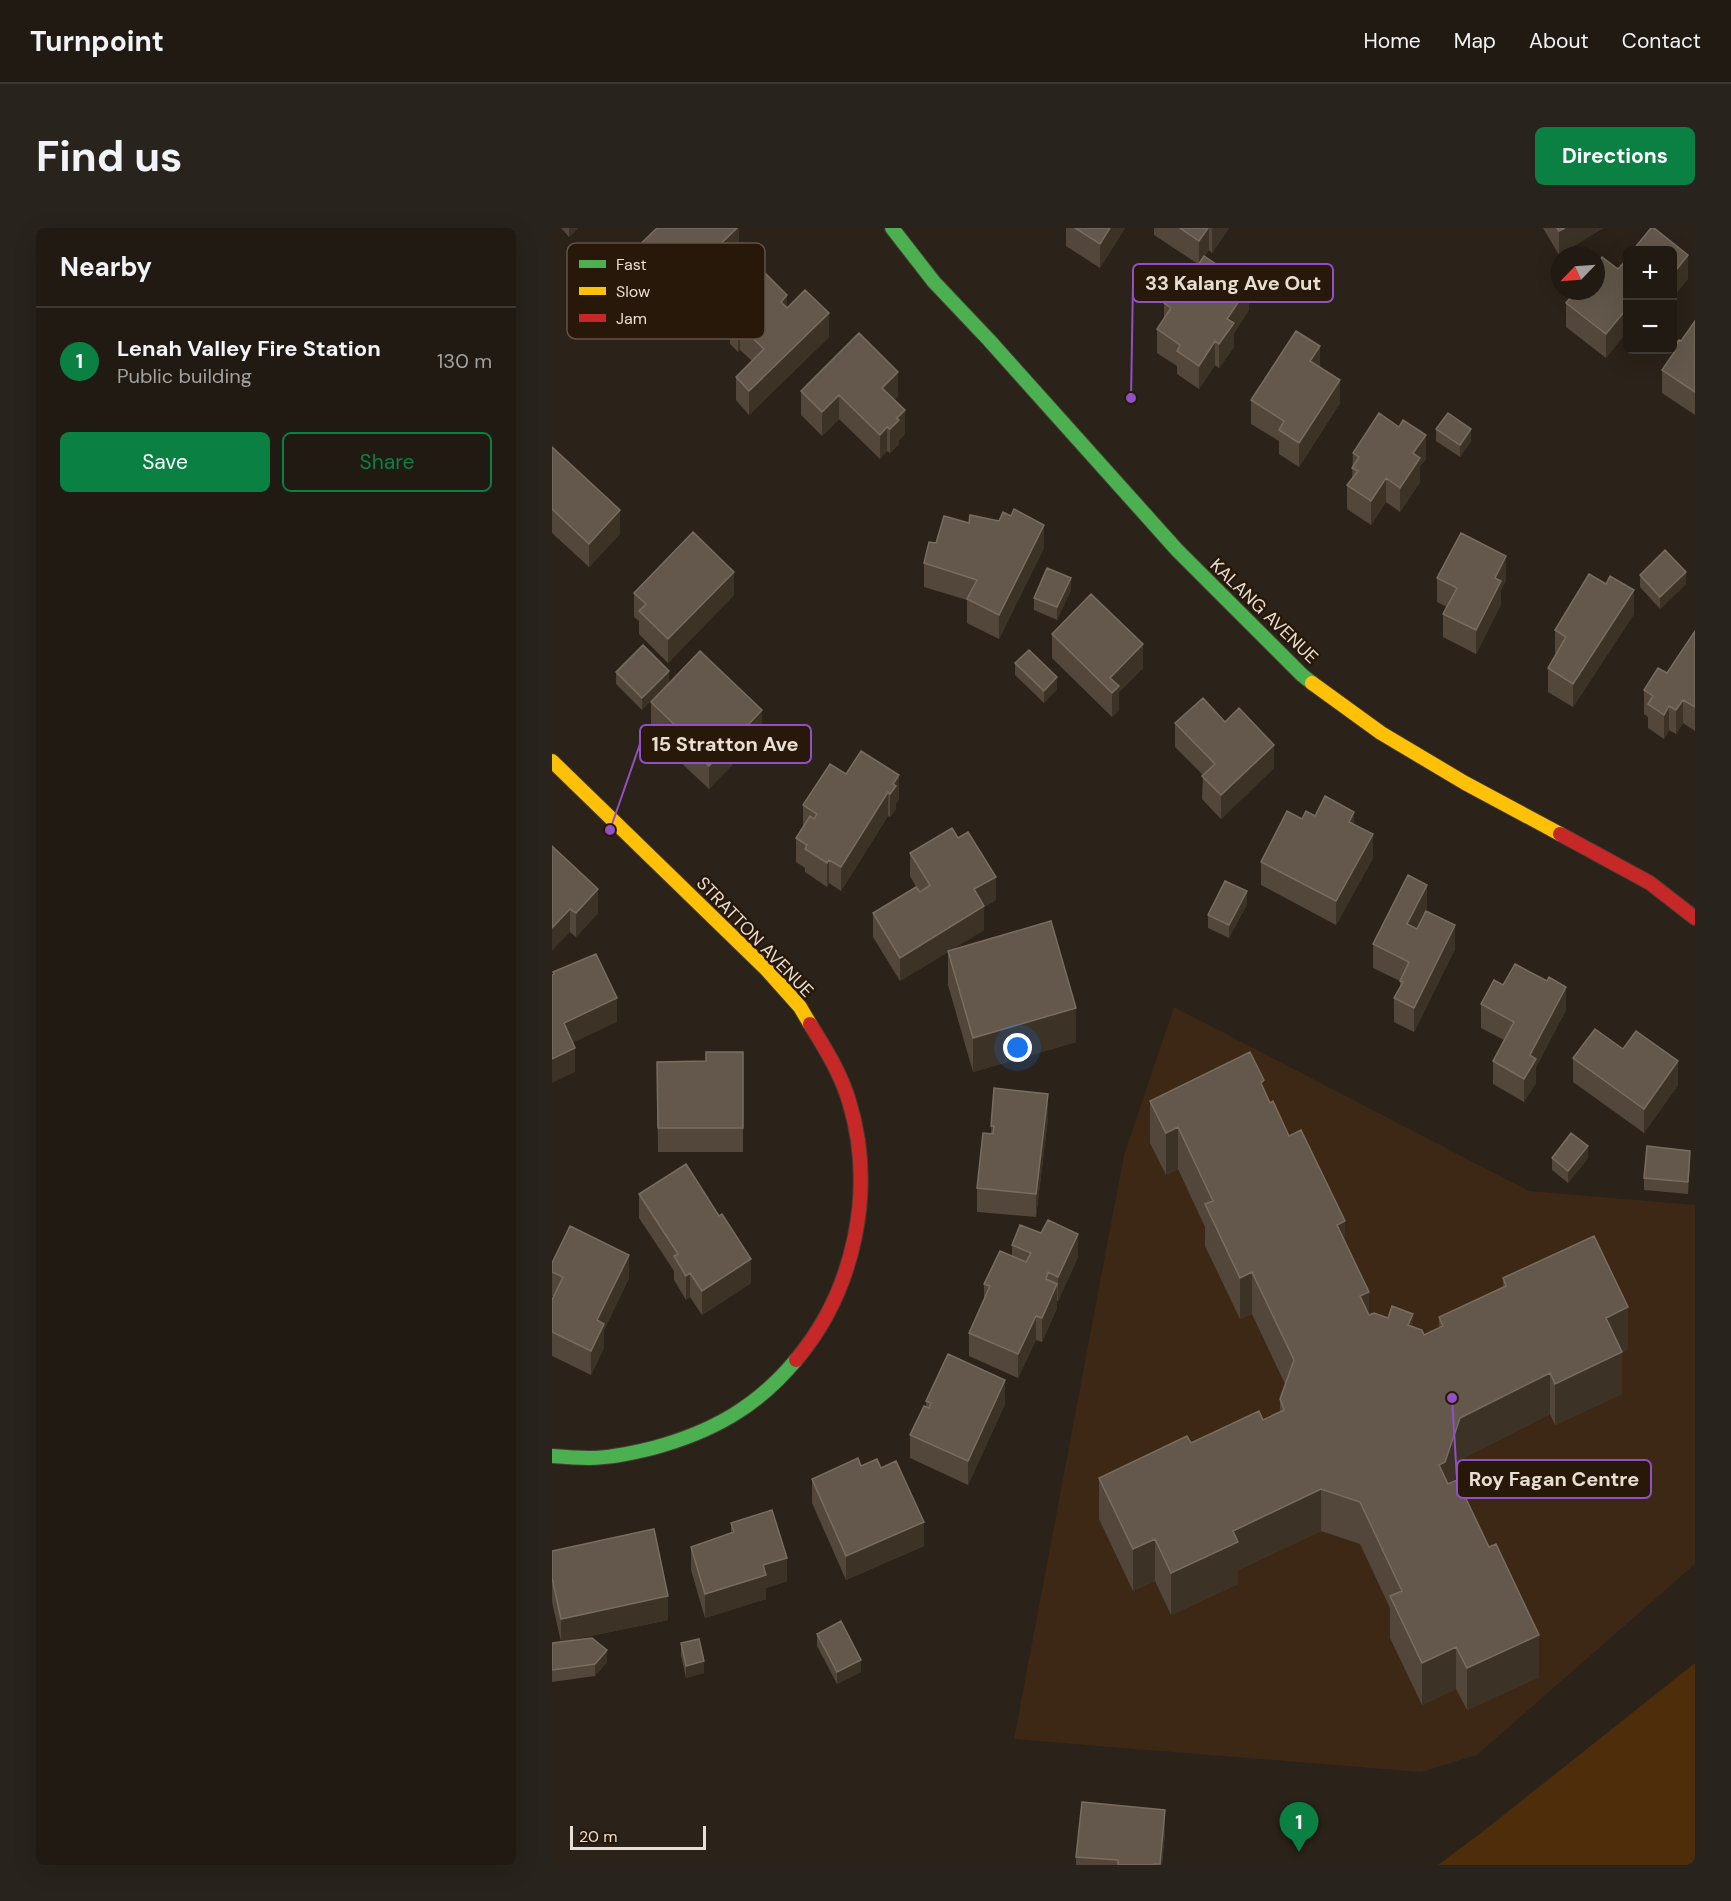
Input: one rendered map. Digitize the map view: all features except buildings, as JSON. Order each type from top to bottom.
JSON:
[{"type":"street","name":"KALANG AVENUE","points":[[892,228],[933,282],[989,340],[1177,550],[1239,615],[1302,675],[1381,733],[1465,783],[1650,883],[1695,918]]},
{"type":"street","name":"STRATTON AVENUE","points":[[552,761],[767,970],[800,1007],[828,1053],[849,1101],[859,1148],[861,1200],[853,1249],[835,1297],[812,1341],[777,1383],[734,1416],[686,1439],[633,1454],[591,1458],[552,1456]]},
{"type":"shaded area","points":[[1174,1007],[1529,1191],[1695,1205],[1695,1564],[1477,1755],[1421,1772],[1014,1739],[1124,1155]]},
{"type":"shaded area","points":[[1695,1663],[1695,1865],[1438,1865],[1481,1833]]},
{"type":"traffic: fast","points":[[892,228],[934,282],[1177,550],[1312,683]]},
{"type":"traffic: fast","points":[[552,1456],[589,1458],[613,1456],[653,1448],[695,1434],[714,1426],[749,1404],[781,1377],[796,1360]]},
{"type":"traffic: slow","points":[[1312,683],[1381,733],[1465,783],[1560,834]]},
{"type":"traffic: slow","points":[[552,761],[767,970],[800,1007],[810,1024]]},
{"type":"traffic: jam","points":[[1560,834],[1650,883],[1695,918]]},
{"type":"traffic: jam","points":[[796,1360],[816,1332],[833,1302],[846,1270],[855,1237],[860,1203],[857,1135],[849,1101],[837,1071],[810,1024]]},
{"type":"place","name":"33 Kalang Ave Out","points":[[1131,398]]},
{"type":"place","name":"15 Stratton Ave","points":[[610,830]]},
{"type":"place","name":"Roy Fagan Centre","points":[[1452,1398]]},
{"type":"place","name":"Lenah Valley Fire Station","points":[[1299,1852]]}]
